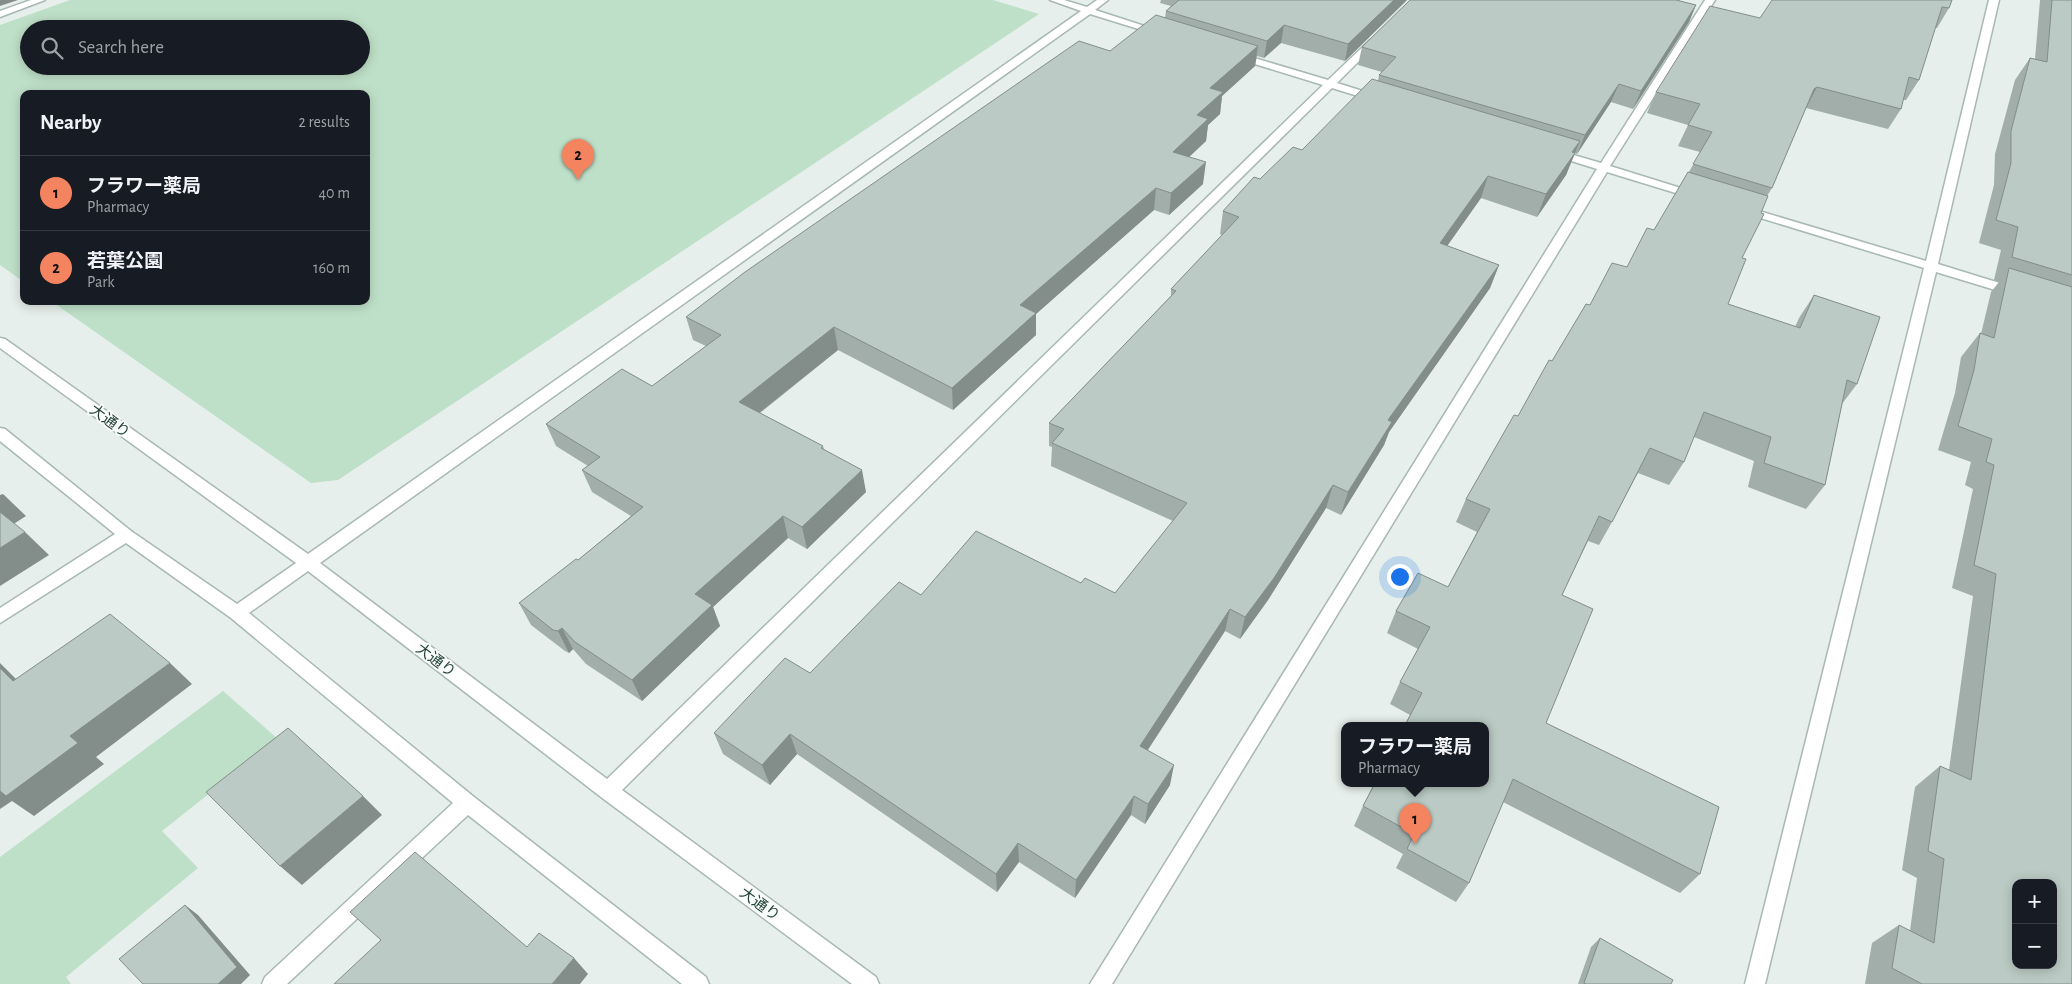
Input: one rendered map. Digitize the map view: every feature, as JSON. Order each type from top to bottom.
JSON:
[{"type":"street","points":[[0,14],[40,0]]},
{"type":"street","points":[[1055,0],[1168,35]]},
{"type":"street","points":[[237,613],[1103,0]]},
{"type":"street","points":[[1100,984],[1604,168],[1710,0]]},
{"type":"street","points":[[1755,984],[1931,266],[1994,0]]},
{"type":"street","points":[[608,791],[1380,35]]},
{"type":"street","points":[[1225,52],[1387,102]]},
{"type":"street","points":[[1546,150],[1703,198]]},
{"type":"street","points":[[1731,206],[2025,296]]},
{"type":"street","name":"大通り","points":[[0,342],[308,563],[608,791],[869,984]]},
{"type":"street","points":[[0,433],[126,535],[237,613],[467,804],[699,984]]},
{"type":"street","points":[[0,616],[126,535]]},
{"type":"street","points":[[272,984],[467,804]]},
{"type":"green space","points":[[70,0],[993,0],[1039,14],[338,480],[311,483],[57,305],[370,305],[370,90],[20,90],[20,279],[0,265],[0,25]]},
{"type":"green space","points":[[223,691],[278,739],[162,831],[198,868],[66,977],[71,984],[0,984],[0,857]]},
{"type":"building","points":[[1179,0],[1394,0],[1348,44],[1284,25],[1267,41],[1166,11]]},
{"type":"building","points":[[1410,0],[1676,0],[1696,5],[1641,91],[1619,84],[1585,135],[1379,75],[1396,57],[1362,47]]},
{"type":"building","points":[[1772,0],[1952,0],[1949,8],[1942,7],[1919,80],[1909,77],[1901,109],[1817,87],[1814,89],[1772,188],[1693,164],[1712,132],[1688,125],[1700,104],[1656,92],[1710,6],[1760,18]]},
{"type":"building","points":[[2052,0],[2072,0],[2072,275],[2012,257],[2018,227],[1996,220],[2011,163],[2011,131],[2030,58],[2047,62]]},
{"type":"building","points":[[1156,15],[1258,46],[1210,88],[1223,92],[1197,115],[1208,119],[1173,152],[1206,162],[1171,193],[1156,188],[1020,305],[1036,313],[952,388],[834,327],[739,402],[823,446],[821,448],[862,470],[802,527],[783,516],[695,594],[712,605],[632,680],[575,642],[562,628],[558,631],[553,630],[519,603],[576,559],[578,560],[643,507],[582,470],[600,457],[546,424],[622,369],[652,386],[721,335],[686,317],[745,272],[1079,41],[1110,51]]},
{"type":"building","points":[[1372,79],[1580,141],[1572,152],[1575,153],[1546,194],[1488,176],[1440,243],[1499,265],[1388,420],[1392,422],[1348,492],[1333,485],[1274,578],[1245,617],[1230,609],[1140,746],[1174,765],[1148,804],[1134,796],[1076,880],[1018,843],[996,874],[790,734],[762,765],[714,733],[785,658],[810,673],[899,582],[921,595],[976,531],[1081,583],[1085,578],[1115,593],[1187,503],[1052,443],[1064,429],[1049,423],[1176,291],[1171,289],[1239,217],[1223,211],[1254,177],[1260,179],[1293,147],[1302,150]]},
{"type":"building","points":[[1688,172],[1768,196],[1761,213],[1764,214],[1742,258],[1746,259],[1728,304],[1800,328],[1814,295],[1880,317],[1857,384],[1847,380],[1825,485],[1764,463],[1771,437],[1704,412],[1684,462],[1650,448],[1612,522],[1599,516],[1562,595],[1593,609],[1546,723],[1719,807],[1700,874],[1513,779],[1469,883],[1407,849],[1414,834],[1363,806],[1373,787],[1489,787],[1489,722],[1407,722],[1422,693],[1400,682],[1430,627],[1396,611],[1418,573],[1448,587],[1490,509],[1466,499],[1514,415],[1518,416],[1549,360],[1552,361],[1586,304],[1590,305],[1612,263],[1627,267],[1647,228],[1654,230]]},
{"type":"building","points":[[2009,268],[2072,287],[2072,984],[1922,984],[1892,968],[1899,925],[1934,943],[1944,859],[1928,851],[1940,766],[1971,780],[1996,574],[1974,565],[1994,465],[1986,462],[1992,439],[1958,426],[1974,370],[1980,333],[1994,338]]},
{"type":"building","points":[[0,512],[25,532],[0,548]]},
{"type":"building","points":[[110,614],[170,663],[70,736],[78,743],[6,796],[0,791],[0,668],[13,681]]},
{"type":"building","points":[[288,728],[363,796],[280,866],[206,792]]},
{"type":"building","points":[[415,852],[527,947],[539,933],[574,958],[552,984],[334,984],[381,940],[350,912]]},
{"type":"building","points":[[185,905],[237,967],[218,984],[143,984],[119,959]]},
{"type":"building","points":[[1600,938],[1673,980],[1671,984],[1584,983]]},
{"type":"place","name":"若葉公園","points":[[578,180]]},
{"type":"place","name":"フラワー薬局","points":[[1415,844]]}]
